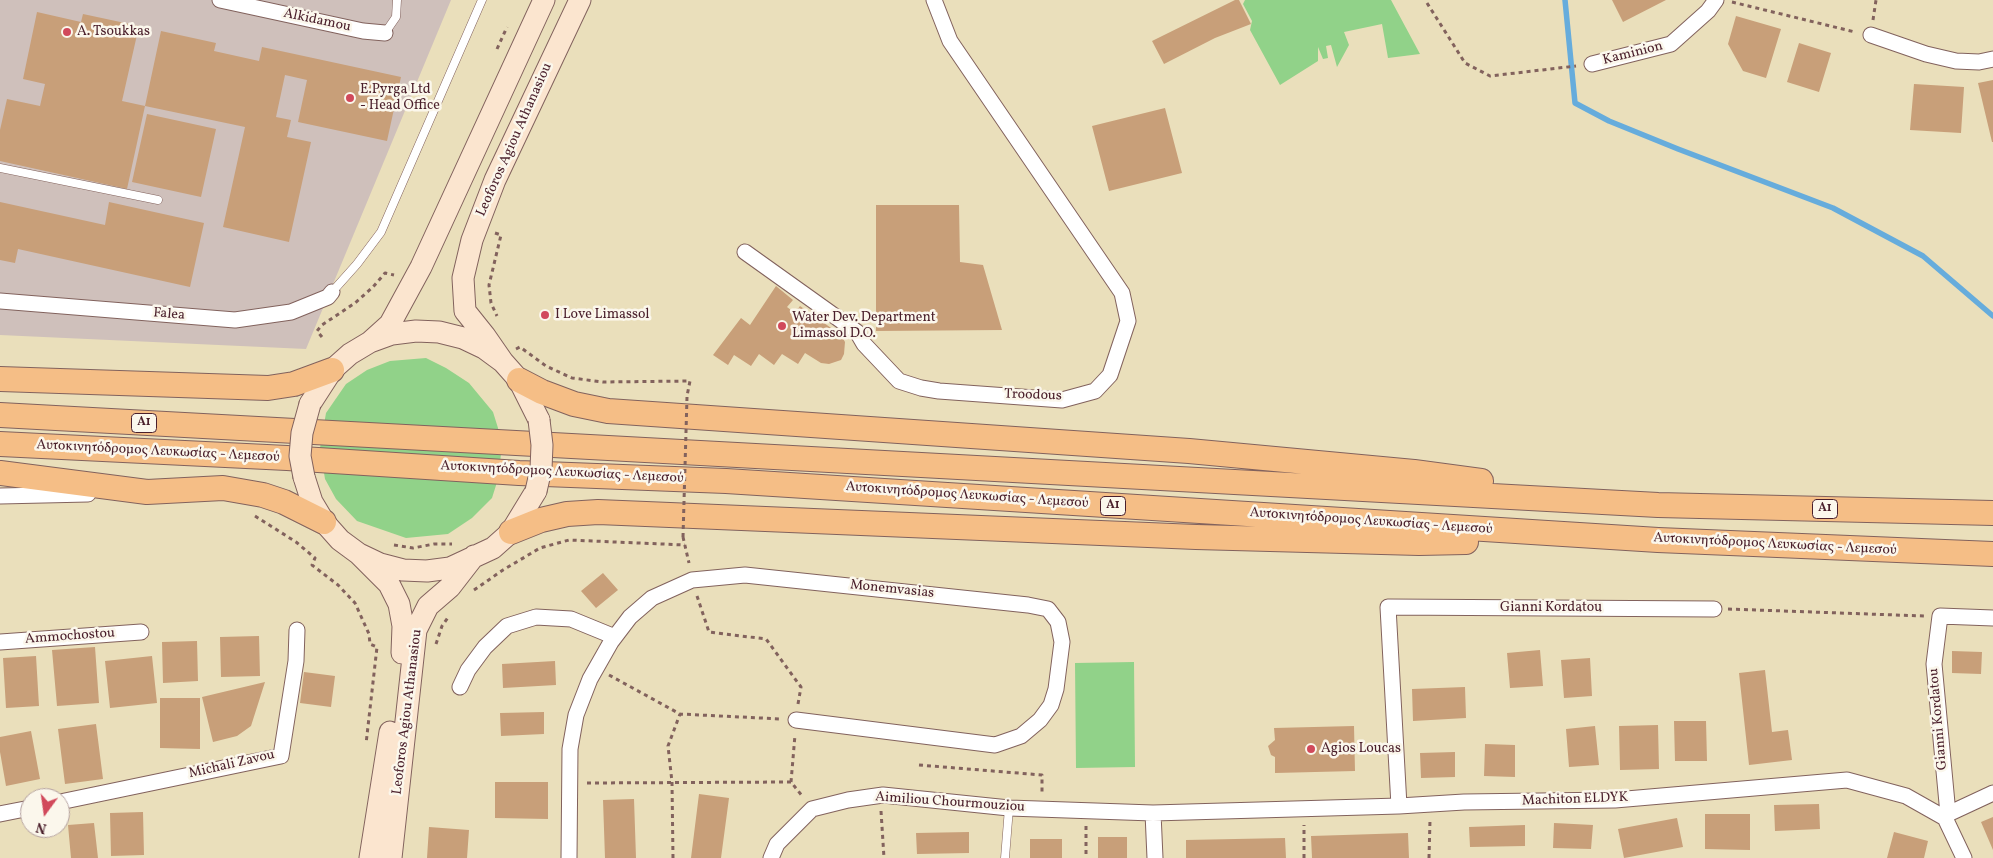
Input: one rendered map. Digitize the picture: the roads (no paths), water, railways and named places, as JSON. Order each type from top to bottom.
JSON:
[{"type":"highway","points":[[0,379],[268,388],[294,384],[332,370]]},
{"type":"highway","points":[[519,380],[542,392],[574,404],[608,411],[1189,451],[1414,472],[1658,505]]},
{"type":"highway","name":"Αυτοκινητόδρομος Λευκωσίας - Λεμεσού","points":[[0,415],[1658,505],[1993,513]]},
{"type":"highway","name":"Αυτοκινητόδρομος Λευκωσίας - Λεμεσού","points":[[0,444],[296,458],[519,473],[726,481],[1658,540],[1993,554]]},
{"type":"highway","points":[[0,473],[147,492],[223,488],[263,495],[284,502],[324,522]]},
{"type":"highway","points":[[511,532],[540,520],[567,514],[598,512],[1196,538],[1420,542],[1658,540]]},
{"type":"main road","points":[[370,342],[390,324],[421,267],[544,0]]},
{"type":"main road","name":"Leoforos Agiou Athanasiou","points":[[508,356],[485,336],[465,311],[463,278],[472,240],[494,180],[580,0]]},
{"type":"main road","points":[[416,331],[439,332],[463,338],[508,356],[540,420],[541,469],[536,491],[511,532],[493,548],[466,550],[450,568],[427,572],[403,570],[380,564],[359,554],[340,540],[324,522],[312,502],[304,478],[300,456],[302,432],[310,404],[332,370],[350,354],[370,342],[392,334],[416,331]]},
{"type":"main road","name":"Leoforos Agiou Athanasiou","points":[[391,858],[416,630],[428,606],[450,587],[466,550]]},
{"type":"main road","name":"Leoforos Agiou Athanasiou","points":[[359,554],[389,584],[398,604],[403,626],[402,654],[370,858]]},
{"type":"street","name":"Alkidamou","points":[[220,0],[363,31],[385,33]]},
{"type":"street","name":"Troodous","points":[[745,252],[857,332],[864,344],[899,381],[939,391],[1062,400],[1094,391],[1110,375],[1128,321],[1122,293],[950,41],[934,0]]},
{"type":"street","name":"Kaminion","points":[[1592,64],[1671,44],[1708,11],[1716,0]]},
{"type":"street","points":[[1871,35],[1956,62],[1979,62],[1993,59]]},
{"type":"street","name":"Falea","points":[[0,301],[235,320],[291,312],[328,297],[332,292]]},
{"type":"street","points":[[0,496],[147,492]]},
{"type":"street","name":"Monemvasias","points":[[569,858],[570,749],[576,715],[597,668],[615,636],[630,617],[652,598],[692,580],[745,575],[1028,605],[1048,610],[1058,622],[1062,642],[1056,689],[1051,705],[1040,720],[1021,736],[995,745],[796,720]]},
{"type":"street","name":"Gianni Kordatou","points":[[1399,806],[1388,607],[1714,609]]},
{"type":"street","name":"Gianni Kordatou","points":[[1947,816],[1934,664],[1940,616],[1993,618]]},
{"type":"street","points":[[460,687],[468,670],[486,647],[507,626],[536,617],[570,619],[615,636]]},
{"type":"street","name":"Michali Zavou","points":[[70,800],[281,756],[296,661],[297,630]]},
{"type":"street","name":"Ammochostou","points":[[0,642],[141,632]]},
{"type":"street","name":"Machiton ELDYK","points":[[1153,813],[1615,800],[1847,780],[1906,796],[1947,816]]},
{"type":"street","points":[[1964,858],[1947,816],[1993,793]]},
{"type":"street","name":"Aimiliou Chourmouziou","points":[[772,858],[777,844],[812,810],[848,800],[880,796],[1009,808],[1153,813]]},
{"type":"street","points":[[0,814],[20,810]]},
{"type":"street","points":[[1153,813],[1155,858]]},
{"type":"lane","points":[[385,33],[396,17],[397,0]]},
{"type":"lane","points":[[332,292],[357,264],[380,232],[482,0]]},
{"type":"lane","points":[[0,168],[158,200]]},
{"type":"lane","points":[[1005,858],[1009,808]]},
{"type":"waterway","points":[[1565,0],[1575,103],[1609,121],[1833,208],[1923,256],[1993,316]]},
{"type":"place","name":"A. Tsoukkas","points":[[67,32]]},
{"type":"place","name":"E.Pyrga Ltd - Head Office","points":[[350,98]]},
{"type":"place","name":"I Love Limassol","points":[[545,315]]},
{"type":"place","name":"Water Dev. Department Limassol D.O.","points":[[782,326]]},
{"type":"place","name":"Agios Loucas","points":[[1311,749]]}]
